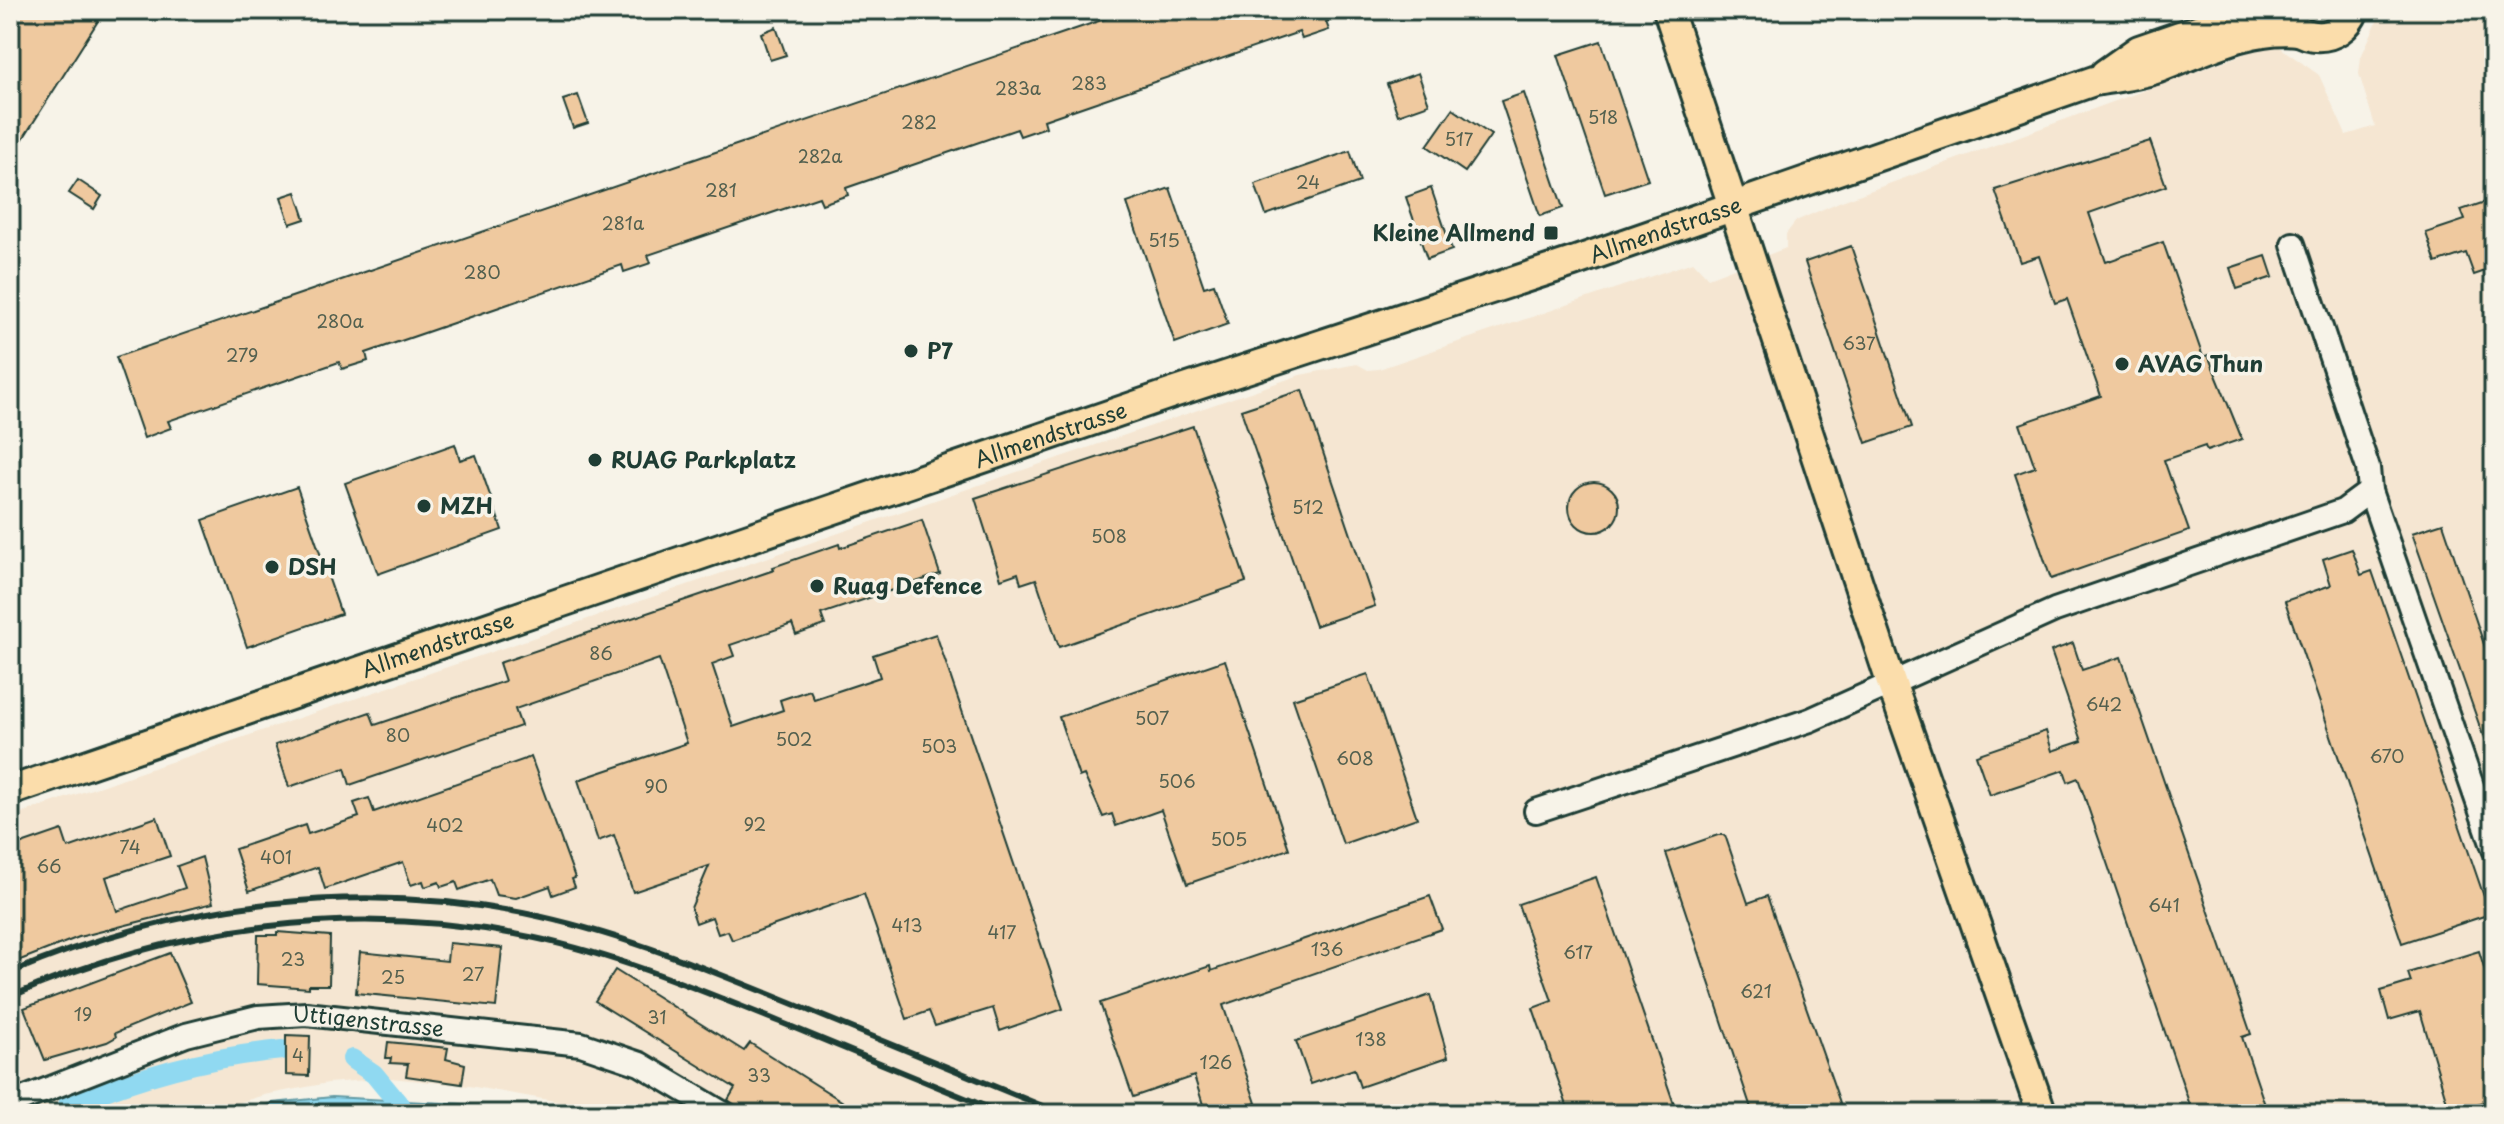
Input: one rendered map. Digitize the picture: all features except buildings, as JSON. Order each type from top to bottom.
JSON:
[{"type":"main road","points":[[1668,10],[1891,682],[2042,1114]]},
{"type":"main road","name":"Allmendstrasse","points":[[10,791],[2094,81],[2159,68],[2198,40],[2260,21],[2291,21],[2319,37],[2331,35],[2346,25],[2354,10]]},
{"type":"street","points":[[2293,244],[2368,468],[2370,491],[2494,849]]},
{"type":"street","points":[[1536,811],[1810,720],[2055,610],[2343,511],[2370,491]]},
{"type":"street","name":"Uttigenstrasse","points":[[10,1104],[186,1035],[258,1017],[306,1014],[581,1044],[640,1064],[724,1114]]},
{"type":"shaded area","points":[[2382,10],[2494,10],[2494,1114],[628,1114],[469,1086],[391,1078],[328,1083],[264,1095],[202,1114],[10,1114],[10,817],[1300,375],[1357,364],[1368,370],[1379,369],[1693,262],[1708,278],[1786,248],[1786,234],[1796,221],[1839,202],[2274,43],[2319,75],[2346,135],[2375,126],[2359,74],[2361,57]]},
{"type":"water","points":[[332,1097],[462,1104],[520,1114],[233,1114],[273,1103]]},
{"type":"waterway","points":[[68,1105],[173,1070],[282,1050]]},
{"type":"waterway","points":[[352,1059],[374,1074],[407,1114]]},
{"type":"railway","points":[[10,973],[74,948],[139,928],[205,913],[272,903],[407,899],[475,905],[577,926],[678,958],[1062,1114]]},
{"type":"railway","points":[[10,997],[73,972],[202,936],[268,926],[334,921],[401,921],[468,927],[567,945],[629,964],[1004,1114]]},
{"type":"place","name":"Kleine Allmend","points":[[1551,233]]},
{"type":"place","name":"P7","points":[[911,351]]},
{"type":"place","name":"AVAG Thun","points":[[2122,364]]},
{"type":"place","name":"RUAG Parkplatz","points":[[595,460]]},
{"type":"place","name":"MZH","points":[[424,506]]},
{"type":"place","name":"DSH","points":[[272,567]]},
{"type":"place","name":"Ruag Defence","points":[[817,586]]}]
